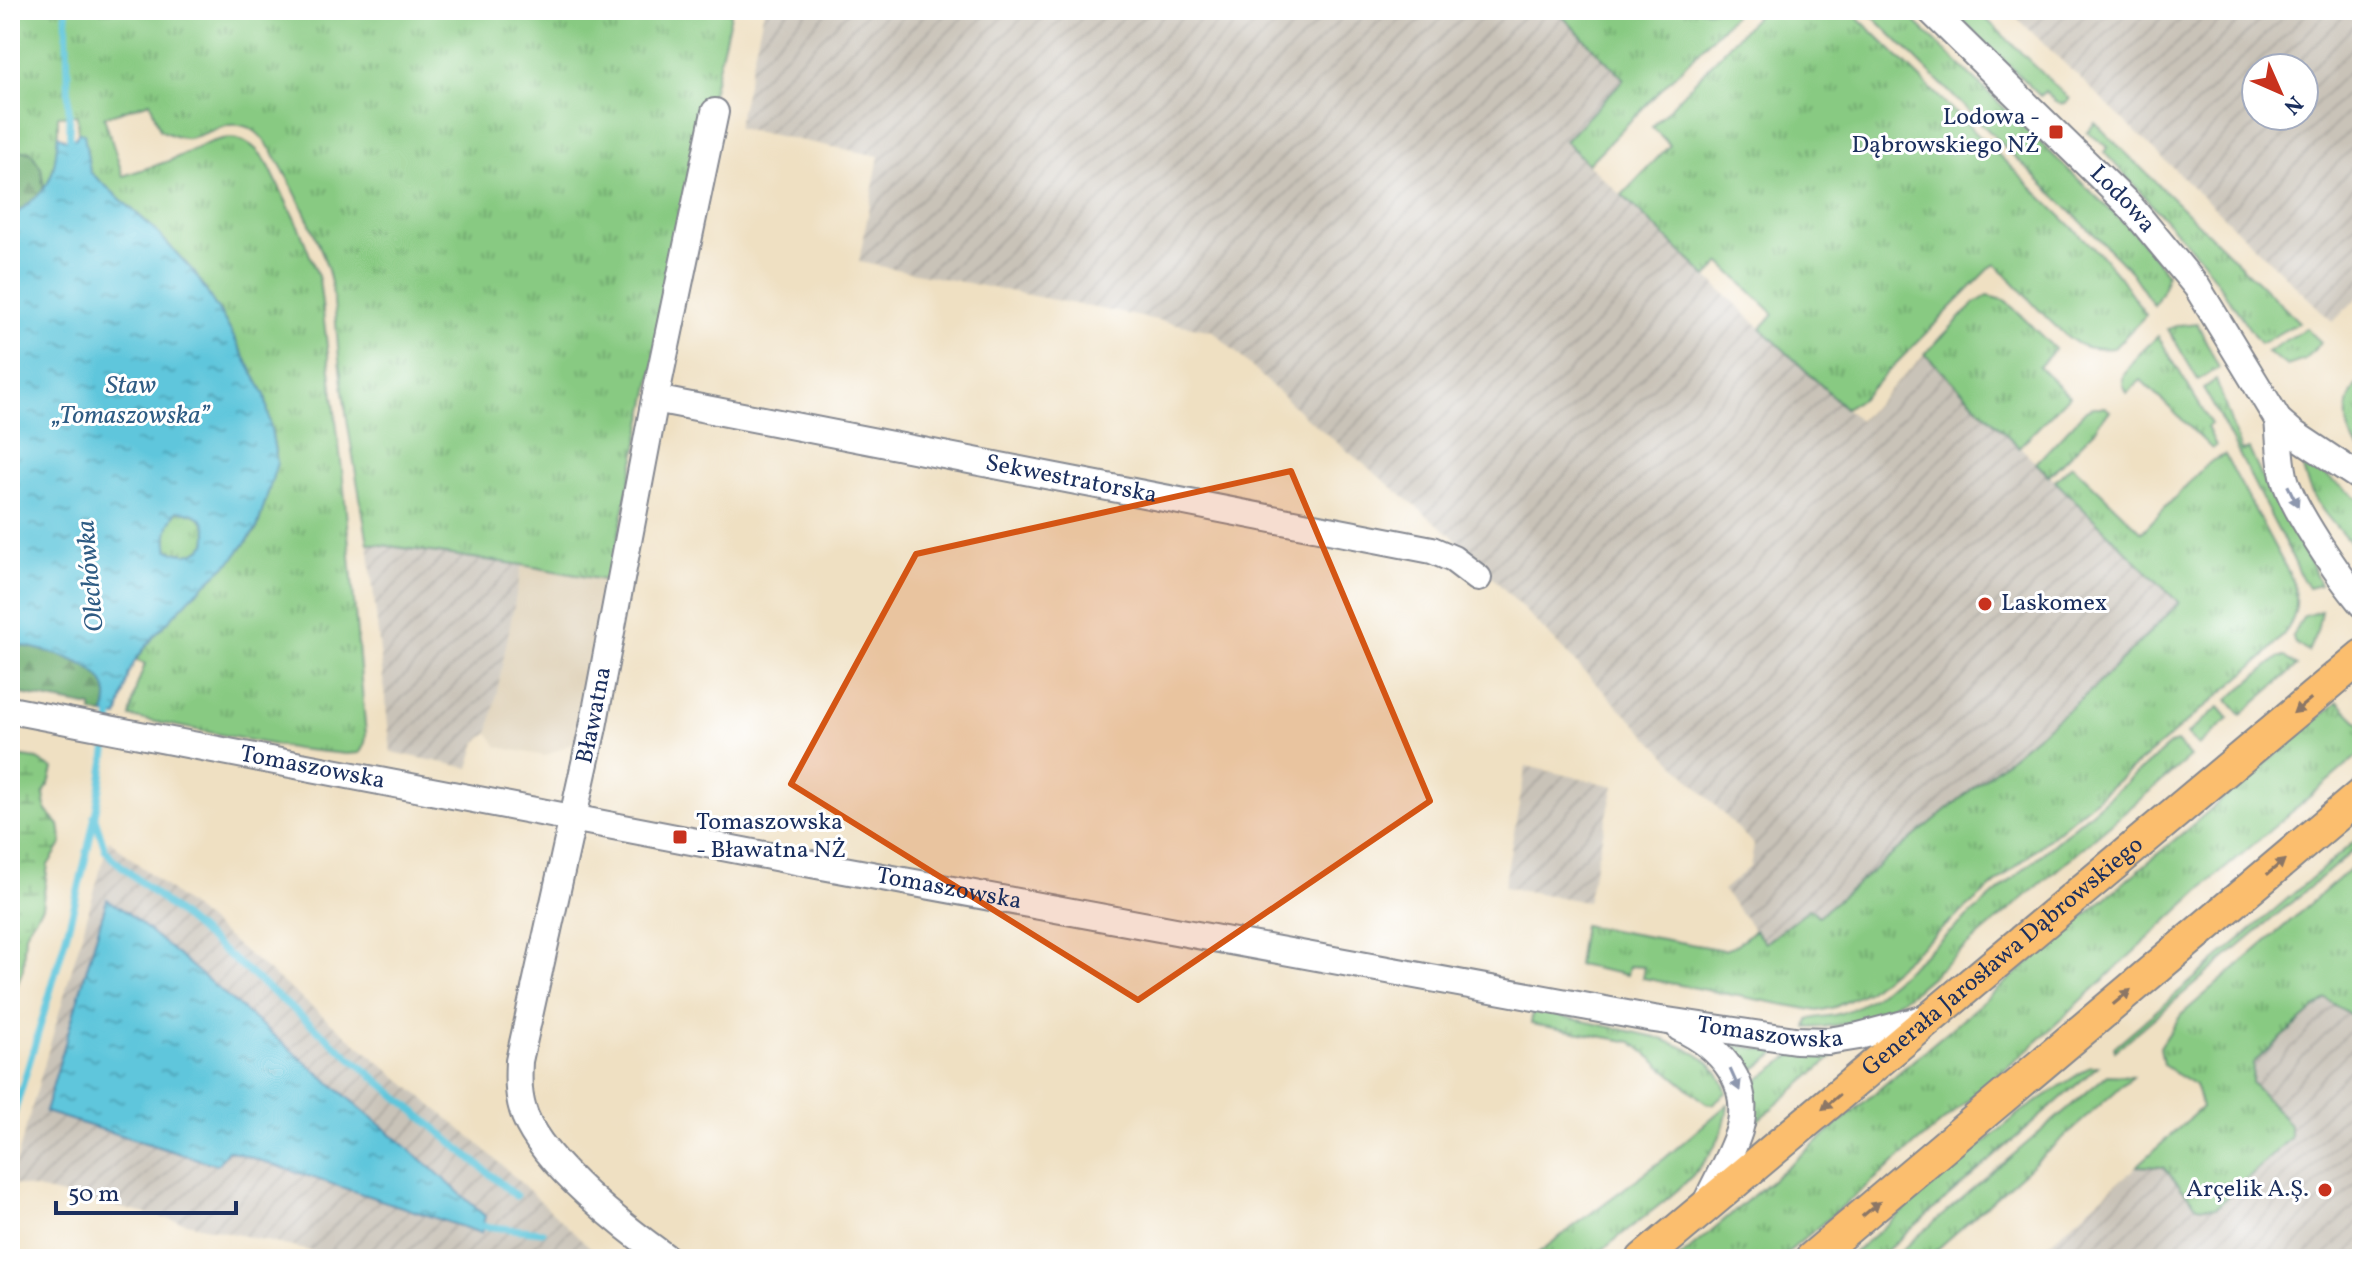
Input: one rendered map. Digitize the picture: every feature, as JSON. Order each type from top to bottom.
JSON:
[{"type":"main road","name":"Generała Jarosława Dąbrowskiego","points":[[1643,1259],[2362,656]]},
{"type":"main road","points":[[1811,1259],[2362,794]]},
{"type":"street","name":"Lodowa","points":[[1930,10],[2140,217],[2197,287],[2278,420],[2362,479]]},
{"type":"street","name":"Bławatna","points":[[668,1259],[593,1198],[547,1155],[525,1115],[518,1088],[519,1061],[606,668],[655,399],[715,112]]},
{"type":"street","name":"Sekwestratorska","points":[[655,399],[1432,550],[1453,559],[1478,578]]},
{"type":"street","name":"Lodowa","points":[[2278,420],[2284,477],[2291,495],[2362,604]]},
{"type":"street","name":"Tomaszowska","points":[[10,710],[806,863],[1654,1019],[1795,1040],[1828,1041],[1934,1016]]},
{"type":"street","name":"Tomaszowska","points":[[1654,1019],[1685,1030],[1711,1047],[1731,1069],[1742,1094],[1738,1134],[1702,1212]]},
{"type":"highlighted area","points":[[1291,471],[1430,801],[1138,1000],[791,784],[916,554]]},
{"type":"shaded area","points":[[764,10],[1504,10],[1513,19],[1521,10],[1556,10],[1625,79],[1565,142],[1859,421],[1925,354],[2179,602],[2093,689],[1818,916],[1810,908],[1765,944],[1723,890],[1750,867],[1754,845],[1450,534],[1303,415],[1213,331],[859,262],[879,156],[737,128]]},
{"type":"shaded area","points":[[2009,10],[2362,10],[2362,300],[2358,297],[2333,322]]},
{"type":"shaded area","points":[[368,543],[522,565],[489,733],[477,742],[469,768],[391,752]]},
{"type":"shaded area","points":[[522,565],[609,581],[577,741],[545,756],[498,747],[489,733]]},
{"type":"shaded area","points":[[1526,766],[1614,786],[1587,902],[1504,887]]},
{"type":"shaded area","points":[[109,840],[480,1145],[592,1249],[582,1259],[345,1259],[10,1183]]},
{"type":"shaded area","points":[[2326,999],[2362,1022],[2362,1259],[2031,1259],[2137,1166],[2163,1167],[2197,1205],[2290,1125],[2252,1083],[2253,1064]]},
{"type":"green space","points":[[10,10],[732,10],[708,110],[609,581],[368,543],[353,460],[330,280],[306,215],[273,153],[253,130],[228,125],[189,138],[178,137],[160,130],[150,102],[104,117],[123,176],[212,142],[236,139],[247,142],[269,166],[300,230],[319,279],[343,478],[366,735],[360,753],[346,754],[296,749],[130,717],[145,664],[136,660],[156,634],[232,560],[257,529],[277,462],[265,395],[225,321],[194,272],[153,228],[90,172],[84,135],[78,132],[77,115],[58,116],[55,164],[44,191],[41,168],[30,151],[10,151]]},
{"type":"green space","points":[[1556,10],[1739,10],[1588,164],[1565,141],[1624,79]]},
{"type":"green space","points":[[1762,10],[1850,10],[2102,256],[2146,315],[2114,348],[2083,346],[2050,321],[1996,264],[1861,399],[1845,408],[1761,328],[1774,314],[1721,263],[1707,277],[1622,195],[1670,145],[1652,127]]},
{"type":"green space","points":[[1866,10],[1903,10],[2137,236],[2167,274],[2154,306],[2119,259]]},
{"type":"green space","points":[[1952,10],[1977,10],[2069,99],[2064,104],[2057,103],[2045,91],[2040,96]]},
{"type":"green space","points":[[2095,123],[2299,322],[2260,344],[2202,260],[2104,152],[2108,147],[2087,132]]},
{"type":"green space","points":[[10,151],[30,151],[41,168],[44,191],[10,219]]},
{"type":"green space","points":[[1987,296],[2005,300],[2055,349],[2039,367],[2069,396],[2019,447],[1925,354],[1974,304]]},
{"type":"green space","points":[[2197,323],[2219,368],[2198,380],[2168,329]]},
{"type":"green space","points":[[2306,328],[2321,342],[2305,360],[2287,366],[2267,352]]},
{"type":"green space","points":[[2158,336],[2211,424],[2207,427],[2216,446],[2212,449],[2141,380],[2127,393],[2123,383],[2127,368]]},
{"type":"green space","points":[[2216,380],[2241,451],[2249,449],[2268,491],[2320,585],[2308,588],[2305,583],[2203,388]]},
{"type":"green space","points":[[2360,381],[2362,452],[2351,436],[2347,417],[2350,398]]},
{"type":"green space","points":[[2092,407],[2105,407],[2110,411],[2049,476],[2036,463]]},
{"type":"green space","points":[[2225,455],[2293,581],[2296,605],[2286,632],[2263,658],[1867,992],[1835,1007],[1818,1011],[1642,978],[1644,967],[1629,966],[1627,975],[1577,965],[1583,925],[1724,950],[1755,930],[1765,943],[1810,908],[1818,916],[2093,689],[2179,603],[2055,481],[2072,465],[2142,532],[2202,469]]},
{"type":"green space","points":[[2302,459],[2362,501],[2362,549],[2359,553],[2315,499],[2304,473]]},
{"type":"green space","points":[[177,511],[192,513],[202,519],[207,529],[206,544],[193,553],[168,550],[168,529]]},
{"type":"green space","points":[[2321,611],[2308,652],[2295,643],[2292,636],[2304,616]]},
{"type":"green space","points":[[10,642],[61,656],[93,671],[103,682],[107,696],[104,714],[92,713],[92,707],[10,692]]},
{"type":"green space","points":[[2279,657],[2285,657],[2297,666],[2241,715],[2228,700]]},
{"type":"green space","points":[[2338,702],[2362,726],[2362,752],[2208,883],[2030,1048],[1780,1259],[1678,1259]]},
{"type":"green space","points":[[2219,707],[2229,719],[2198,746],[2187,734]]},
{"type":"green space","points":[[2177,742],[2190,757],[1915,990],[1890,1007],[1864,1018],[1838,1025],[1807,1028],[1809,1020],[1845,1012],[1874,997]]},
{"type":"green space","points":[[10,755],[37,759],[53,769],[44,793],[46,811],[59,825],[62,843],[48,865],[42,907],[25,933],[23,969],[10,1003]]},
{"type":"green space","points":[[2362,835],[2362,843],[2115,1051],[2114,1047]]},
{"type":"green space","points":[[2362,859],[2362,1022],[2326,999],[2253,1063],[2252,1083],[2290,1125],[2290,1138],[2216,1208],[2197,1206],[2163,1167],[2137,1166],[2202,1107],[2195,1085],[2163,1065],[2160,1047],[2181,1015]]},
{"type":"green space","points":[[1533,1010],[1656,1037],[1679,1046],[1708,1062],[1718,1073],[1727,1092],[1712,1104],[1706,1103],[1632,1042],[1531,1024]]},
{"type":"green space","points":[[1725,1043],[1778,1052],[1747,1075]]},
{"type":"green space","points":[[1840,1051],[1751,1126],[1750,1086],[1795,1053]]},
{"type":"green space","points":[[2091,1066],[2098,1066],[1877,1259],[1846,1259],[2021,1112]]},
{"type":"green space","points":[[2107,1075],[2133,1076],[1926,1259],[1891,1259]]},
{"type":"green space","points":[[1728,1104],[1724,1125],[1705,1161],[1676,1192],[1606,1247],[1586,1259],[1530,1259],[1665,1158]]},
{"type":"water","name":"Staw „Tomaszowska”","points":[[78,132],[84,134],[90,172],[153,228],[194,272],[225,321],[265,395],[277,463],[257,528],[232,560],[191,597],[136,659],[129,673],[118,717],[104,714],[107,696],[103,682],[93,671],[61,656],[10,642],[10,219],[47,184],[54,165],[58,135],[67,140],[76,138]],"holes":[[[177,511],[202,519],[207,536],[202,548],[183,554],[168,550],[166,539]]]},
{"type":"water","points":[[107,899],[128,913],[434,1170],[485,1216],[481,1233],[228,1150],[217,1165],[45,1112]]},
{"type":"waterway","name":"Olechówka","points":[[66,10],[70,148]]},
{"type":"waterway","name":"Olechówka","points":[[10,1127],[84,866],[96,813],[112,705]]},
{"type":"waterway","points":[[94,815],[105,849],[112,858],[516,1196]]},
{"type":"waterway","points":[[482,1226],[542,1232]]},
{"type":"place","name":"Lodowa - Dąbrowskiego NŻ","points":[[2056,132]]},
{"type":"place","name":"Laskomex","points":[[1985,604]]},
{"type":"place","name":"Tomaszowska - Bławatna NŻ","points":[[680,837]]},
{"type":"place","name":"Arçelik A.Ş.","points":[[2325,1190]]}]
